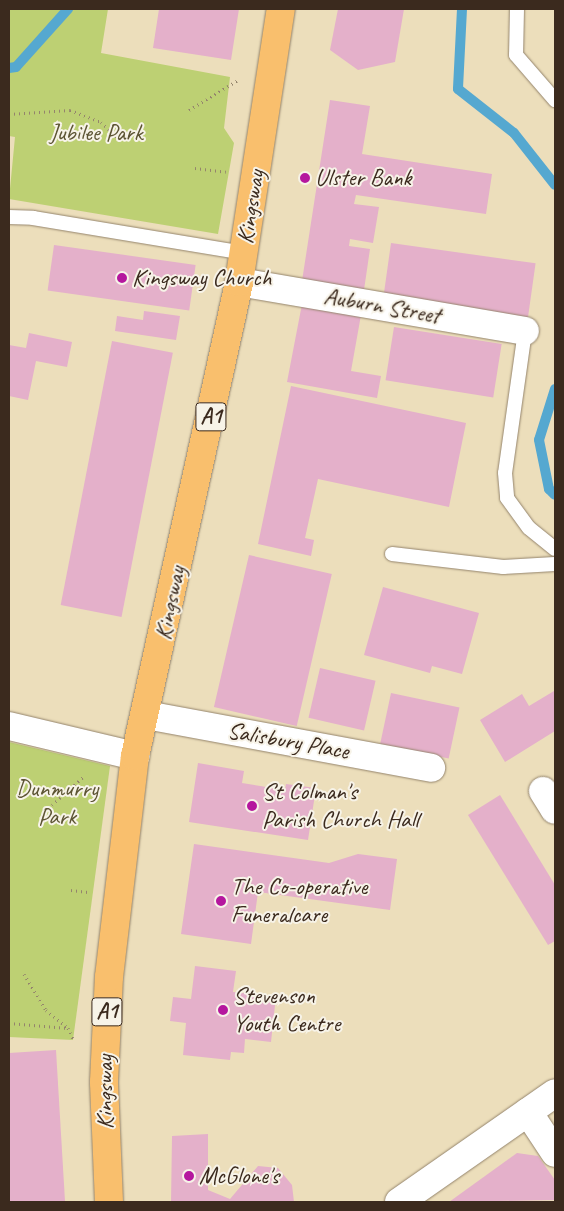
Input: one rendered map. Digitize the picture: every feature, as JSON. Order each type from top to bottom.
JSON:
[{"type":"main road","name":"Kingsway","points":[[109,1202],[105,1052],[109,977],[135,756],[146,715],[239,282],[281,9]]},
{"type":"street","name":"Auburn Street","points":[[239,282],[525,331]]},
{"type":"street","name":"Salisbury Place","points":[[146,715],[431,768]]},
{"type":"street","points":[[9,726],[135,756]]},
{"type":"street","points":[[399,1202],[555,1093]]},
{"type":"street","points":[[528,1112],[555,1153]]},
{"type":"lane","points":[[517,9],[516,55],[555,100]]},
{"type":"lane","points":[[9,217],[34,218],[244,252]]},
{"type":"lane","points":[[525,331],[505,473],[507,498],[529,528],[555,549]]},
{"type":"lane","points":[[392,554],[503,567],[555,564]]},
{"type":"path","points":[[189,110],[274,58]]},
{"type":"path","points":[[9,114],[70,110],[101,122],[119,139]]},
{"type":"path","points":[[24,974],[46,1010],[68,1028],[73,1040],[105,1052]]},
{"type":"path","points":[[9,1023],[68,1028]]},
{"type":"green space","name":"Jubilee Park","points":[[9,9],[108,9],[101,53],[230,77],[224,128],[234,143],[218,234],[9,199],[15,137],[9,136]]},
{"type":"green space","name":"Dunmurry Park","points":[[9,742],[110,766],[73,1040],[9,1037]]},
{"type":"building","points":[[159,9],[239,9],[231,60],[153,48]]},
{"type":"building","points":[[338,9],[404,9],[395,62],[358,70],[330,50]]},
{"type":"building","points":[[330,100],[370,106],[362,154],[492,174],[486,214],[356,195],[354,204],[379,207],[373,243],[350,239],[349,246],[370,249],[364,290],[302,281]]},
{"type":"building","points":[[391,243],[536,263],[528,319],[383,298]]},
{"type":"building","name":"Kingsway Church","points":[[54,245],[196,265],[189,310],[48,291]]},
{"type":"building","points":[[302,304],[361,315],[351,371],[381,376],[377,398],[287,382]]},
{"type":"building","points":[[144,311],[180,316],[176,340],[115,331],[117,316],[143,320]]},
{"type":"building","points":[[394,327],[502,344],[493,397],[386,380]]},
{"type":"building","points":[[29,333],[72,342],[67,367],[36,361],[28,400],[9,396],[9,345],[26,348]]},
{"type":"building","points":[[112,341],[173,353],[122,617],[61,605]]},
{"type":"building","points":[[291,386],[466,423],[449,507],[318,479],[305,538],[314,540],[311,556],[258,544]]},
{"type":"building","points":[[249,555],[332,574],[297,726],[214,707]]},
{"type":"building","points":[[383,587],[479,613],[462,674],[432,666],[430,673],[364,655]]},
{"type":"building","points":[[320,668],[376,681],[364,731],[309,718]]},
{"type":"building","points":[[554,691],[555,731],[505,762],[480,720],[522,694],[529,706]]},
{"type":"building","points":[[391,693],[459,708],[449,758],[380,744]]},
{"type":"building","name":"St Colman's Parish Church Hall","points":[[198,763],[244,771],[242,783],[285,790],[286,784],[316,788],[308,840],[189,822]]},
{"type":"building","points":[[500,795],[555,885],[555,941],[548,945],[468,815]]},
{"type":"building","name":"The Co-operative Funeralcare","points":[[194,844],[329,863],[358,854],[397,859],[390,910],[258,892],[251,944],[181,934]]},
{"type":"building","name":"Stevenson Youth Centre","points":[[195,966],[236,971],[233,992],[276,996],[271,1042],[245,1039],[244,1053],[231,1052],[230,1060],[183,1055],[186,1023],[170,1021],[173,997],[191,999]]},
{"type":"building","points":[[56,1050],[65,1201],[9,1202],[9,1053]]},
{"type":"building","name":"McGlone's","points":[[208,1134],[208,1190],[230,1199],[258,1166],[278,1168],[292,1185],[294,1202],[171,1202],[172,1136]]},
{"type":"building","points":[[517,1153],[538,1156],[555,1180],[555,1200],[449,1202]]},
{"type":"waterway","points":[[9,68],[16,67],[68,9]]},
{"type":"waterway","points":[[462,9],[458,89],[514,133],[555,185]]},
{"type":"waterway","points":[[555,389],[539,440],[549,489],[555,495]]},
{"type":"place","name":"Ulster Bank","points":[[305,178]]},
{"type":"place","name":"Kingsway Church","points":[[122,278]]},
{"type":"place","name":"St Colman's Parish Church Hall","points":[[252,806]]},
{"type":"place","name":"The Co-operative Funeralcare","points":[[221,901]]},
{"type":"place","name":"Stevenson Youth Centre","points":[[223,1010]]},
{"type":"place","name":"McGlone's","points":[[189,1176]]}]
